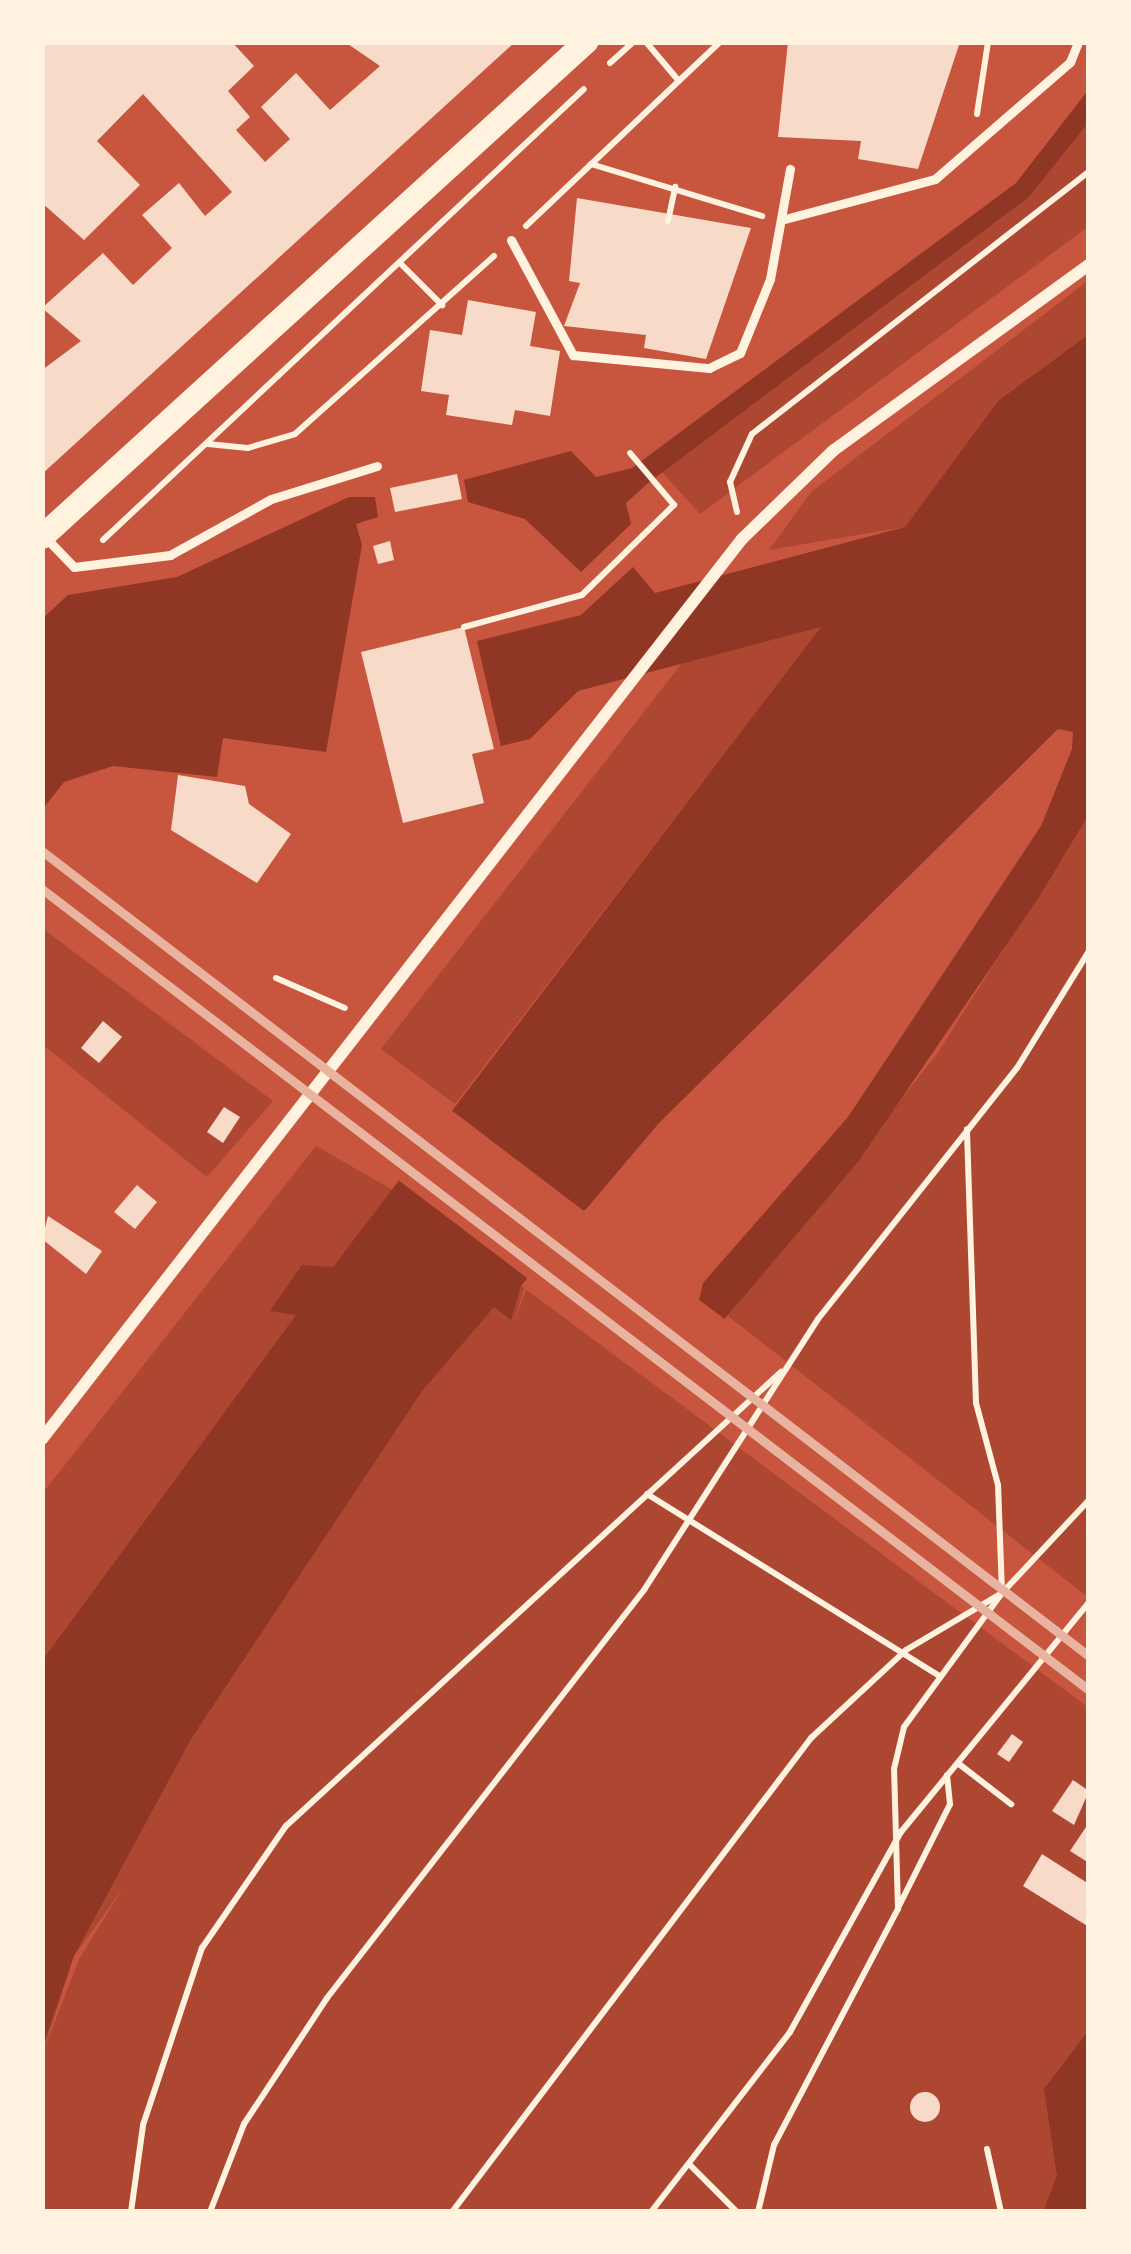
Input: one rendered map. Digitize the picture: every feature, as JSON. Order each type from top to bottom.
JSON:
[{"type":"main road","points":[[43,536],[586,42]]},
{"type":"street","points":[[42,1439],[622,702],[742,539],[834,450],[1089,265]]},
{"type":"lane","points":[[781,220],[934,179],[1070,62],[1078,42]]},
{"type":"lane","points":[[511,240],[573,355],[710,368],[740,353],[781,220],[790,169]]},
{"type":"lane","points":[[43,536],[74,567],[170,554],[271,499],[377,466]]},
{"type":"path","points":[[74,567],[402,264],[633,42]]},
{"type":"path","points":[[646,42],[679,81]]},
{"type":"path","points":[[208,445],[248,448],[295,434],[442,305],[720,42]]},
{"type":"path","points":[[591,164],[781,220]]},
{"type":"path","points":[[742,539],[730,482],[752,434],[1089,172]]},
{"type":"path","points":[[668,221],[675,187]]},
{"type":"path","points":[[402,264],[442,305]]},
{"type":"path","points":[[464,627],[582,595],[674,506],[630,453]]},
{"type":"path","points":[[210,2212],[244,2124],[327,1999],[688,1521],[788,1366],[967,1128],[1089,951]]},
{"type":"path","points":[[276,978],[370,1020]]},
{"type":"path","points":[[967,1128],[976,1403],[998,1485],[1002,1593]]},
{"type":"path","points":[[131,2212],[143,2125],[202,1948],[286,1826],[788,1366]]},
{"type":"path","points":[[646,1494],[906,1650],[939,1676]]},
{"type":"path","points":[[898,1909],[897,1749],[939,1676],[1002,1593],[1089,1500]]},
{"type":"path","points":[[452,2212],[811,1738],[906,1650],[1002,1593]]},
{"type":"path","points":[[651,2212],[790,2032],[901,1832],[1089,1601]]},
{"type":"path","points":[[959,1764],[1011,1804]]},
{"type":"path","points":[[758,2212],[774,2145],[950,1804],[947,1775]]},
{"type":"path","points":[[988,2149],[1001,2212]]},
{"type":"path","points":[[689,2164],[736,2212]]},
{"type":"shaded area","points":[[1089,89],[1089,122],[1029,197],[647,484],[626,503],[631,524],[581,572],[525,519],[468,502],[464,480],[571,451],[596,477],[632,468],[1016,183]]},
{"type":"shaded area","points":[[1089,122],[1089,226],[700,514],[662,472],[1029,197]]},
{"type":"shaded area","points":[[1089,280],[1089,334],[998,401],[905,527],[769,550],[811,492]]},
{"type":"shaded area","points":[[1089,334],[1089,814],[1039,897],[858,1162],[683,1368],[703,1283],[848,1117],[1041,826],[1072,749],[1073,732],[1058,729],[659,1123],[521,1286],[511,1320],[494,1307],[422,1391],[191,1739],[74,1956],[42,2049],[42,1661],[296,1315],[270,1311],[302,1265],[333,1267],[821,627],[578,691],[530,739],[501,746],[477,641],[581,615],[633,567],[655,593],[905,527],[998,401]]},
{"type":"shaded area","points":[[349,497],[375,497],[378,517],[356,524],[362,545],[326,752],[223,738],[217,777],[113,766],[64,782],[42,810],[42,619],[68,595],[177,577]]},
{"type":"shaded area","points":[[823,626],[455,1104],[381,1049],[682,663]]},
{"type":"shaded area","points":[[1089,814],[1089,1598],[728,1316],[937,1054]]},
{"type":"shaded area","points":[[42,928],[273,1101],[207,1177],[42,1044]]},
{"type":"shaded area","points":[[316,1146],[391,1189],[1089,1708],[1089,2212],[42,2212],[42,1494]]},
{"type":"shaded area","points":[[1089,2030],[1089,2212],[1043,2212],[1057,2176],[1044,2089]]},
{"type":"pier","points":[[446,1106],[584,1211],[618,1181],[526,1290],[513,1326],[527,1278],[393,1176]]},
{"type":"pier","points":[[694,1296],[730,1323],[682,1374],[677,1367]]},
{"type":"pier","points":[[124,1887],[79,1959],[42,2055],[74,1956]]},
{"type":"building","points":[[42,42],[232,42],[254,66],[228,91],[250,117],[236,130],[265,162],[290,139],[261,107],[296,73],[330,110],[380,66],[345,42],[515,42],[42,474],[42,370],[81,341],[42,308],[103,253],[133,285],[172,248],[142,215],[179,183],[205,216],[232,192],[143,94],[97,141],[140,185],[84,240],[42,203]]},
{"type":"building","points":[[788,42],[960,42],[918,169],[858,159],[861,141],[778,137]]},
{"type":"building","points":[[577,198],[751,228],[706,359],[644,348],[646,335],[564,326],[580,283],[569,281]]},
{"type":"building","points":[[468,300],[536,312],[530,346],[560,351],[550,416],[515,410],[512,425],[446,415],[449,395],[421,391],[430,330],[462,335]]},
{"type":"building","points":[[457,474],[462,499],[395,512],[390,488]]},
{"type":"building","points":[[390,541],[394,560],[378,564],[373,546]]},
{"type":"building","points":[[464,627],[494,749],[472,754],[484,803],[403,823],[361,652]]},
{"type":"building","points":[[178,775],[245,786],[249,804],[291,834],[257,883],[171,830]]},
{"type":"building","points":[[103,1021],[122,1037],[99,1063],[81,1048]]},
{"type":"building","points":[[224,1107],[240,1117],[223,1143],[207,1132]]},
{"type":"building","points":[[137,1185],[157,1202],[135,1229],[114,1212]]},
{"type":"building","points":[[48,1216],[102,1251],[86,1274],[42,1239]]},
{"type":"building","points":[[1012,1734],[1023,1742],[1009,1762],[997,1754]]},
{"type":"building","points":[[1073,1780],[1089,1791],[1074,1825],[1052,1811]]},
{"type":"building","points":[[1089,1829],[1089,1863],[1070,1851]]},
{"type":"building","points":[[1042,1854],[1089,1884],[1089,1927],[1023,1886]]},
{"type":"building","points":[[925,2092],[936,2096],[940,2107],[936,2118],[925,2122],[914,2118],[910,2107],[914,2096]]},
{"type":"railway","points":[[42,851],[1089,1656]]},
{"type":"railway","points":[[42,889],[1089,1690]]}]
